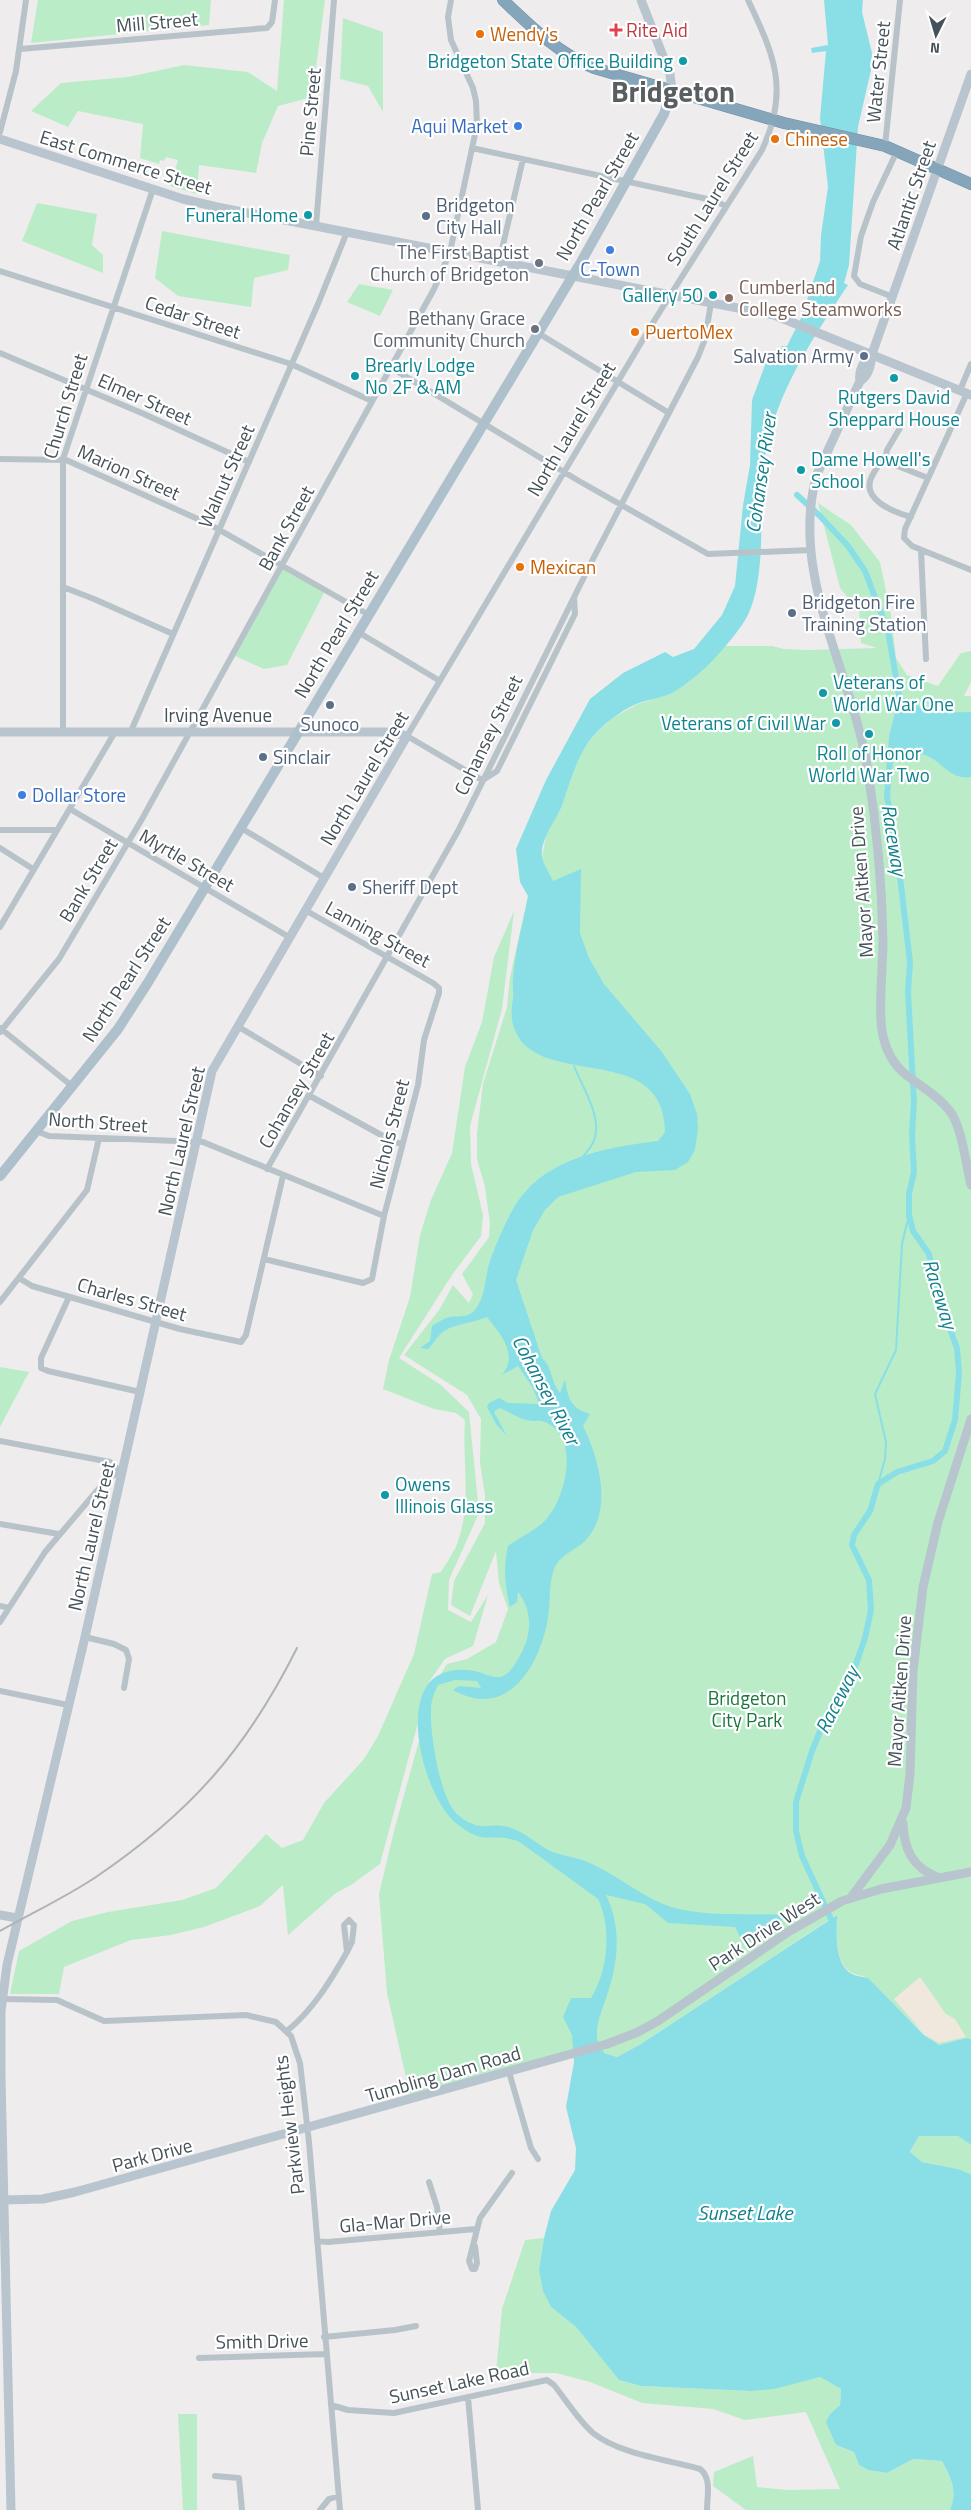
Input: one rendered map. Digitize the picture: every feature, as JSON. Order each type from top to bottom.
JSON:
[{"type":"highway","points":[[503,0],[550,43],[576,60],[615,75],[773,120],[885,146],[971,184]]},
{"type":"main road","name":"North Pearl Street","points":[[0,1176],[124,1020],[572,277],[664,114],[672,90]]},
{"type":"street","points":[[0,132],[11,94],[20,49],[26,0]]},
{"type":"street","name":"Mill Street","points":[[20,49],[267,28],[272,22],[275,0]]},
{"type":"street","name":"Pine Street","points":[[316,226],[334,0]]},
{"type":"street","name":"Bank Street","points":[[1,1030],[59,959],[127,843],[191,731],[434,289],[450,252],[477,125],[476,101],[451,40],[448,17],[451,0]]},
{"type":"street","points":[[641,0],[670,74],[672,90]]},
{"type":"street","name":"South Laurel Street","points":[[669,296],[762,150],[773,120],[776,89],[775,63],[748,0]]},
{"type":"street","name":"Water Street","points":[[885,146],[900,0]]},
{"type":"street","name":"Atlantic Street","points":[[872,354],[971,74]]},
{"type":"street","name":"East Commerce Street","points":[[0,139],[153,189],[217,207],[774,315],[966,392]]},
{"type":"street","points":[[472,148],[712,200],[726,206]]},
{"type":"street","points":[[893,298],[860,284],[854,276],[861,236],[873,202],[897,151]]},
{"type":"street","points":[[499,262],[523,159]]},
{"type":"street","name":"Church Street","points":[[63,731],[63,459],[85,388],[153,189]]},
{"type":"street","name":"Walnut Street","points":[[131,731],[347,232]]},
{"type":"street","name":"Cedar Street","points":[[0,271],[291,364],[372,401]]},
{"type":"street","name":"North Laurel Street","points":[[11,2510],[4,2200],[2,1999],[18,1918],[85,1637],[212,1072],[407,736],[669,296]]},
{"type":"street","points":[[482,780],[497,771],[574,614],[574,596],[704,345],[711,303]]},
{"type":"street","points":[[538,332],[669,413]]},
{"type":"street","name":"Elmer Street","points":[[0,353],[85,388],[249,462]]},
{"type":"street","name":"Mayor Aitken Drive","points":[[872,354],[865,379],[860,381],[817,474],[812,504],[812,550],[822,609],[855,711],[868,770],[878,847],[882,908],[882,1033],[889,1053],[901,1073],[941,1101],[951,1111],[971,1186]]},
{"type":"street","points":[[971,364],[966,392],[904,533],[904,540],[921,550],[971,570]]},
{"type":"street","points":[[390,367],[564,472],[708,554],[731,555],[812,550]]},
{"type":"street","points":[[900,428],[887,450],[885,461],[880,464],[868,484],[875,498],[886,507],[911,517]]},
{"type":"street","name":"Marion Street","points":[[0,459],[63,459],[219,530],[369,615]]},
{"type":"street","points":[[885,461],[928,478]]},
{"type":"street","points":[[921,550],[926,659]]},
{"type":"street","points":[[63,587],[173,634]]},
{"type":"street","points":[[358,632],[440,681]]},
{"type":"street","name":"Irving Avenue","points":[[0,732],[387,732],[407,736],[482,780]]},
{"type":"street","points":[[0,927],[115,732]]},
{"type":"street","name":"Cohansey Street","points":[[267,1169],[440,866],[482,780]]},
{"type":"street","name":"Myrtle Street","points":[[70,809],[289,937]]},
{"type":"street","points":[[241,828],[324,878]]},
{"type":"street","points":[[0,830],[57,830]]},
{"type":"street","points":[[0,848],[33,869]]},
{"type":"street","name":"Lanning Street","points":[[305,910],[436,985]]},
{"type":"street","name":"Nichols Street","points":[[264,1259],[360,1282],[368,1282],[374,1274],[384,1216],[418,1085],[424,1040],[439,993],[436,985]]},
{"type":"street","points":[[237,1026],[321,1076]]},
{"type":"street","points":[[1,1030],[72,1086]]},
{"type":"street","points":[[310,1096],[394,1142],[402,1144]]},
{"type":"street","name":"North Street","points":[[36,1131],[49,1136],[197,1142],[218,1147],[283,1176],[384,1216]]},
{"type":"street","points":[[0,1302],[87,1190],[99,1138]]},
{"type":"street","points":[[264,1259],[283,1176]]},
{"type":"street","name":"Charles Street","points":[[19,1278],[32,1286],[156,1322],[240,1342],[246,1336],[264,1259]]},
{"type":"street","points":[[69,1296],[41,1358],[41,1368],[140,1392]]},
{"type":"street","name":"Mayor Aitken Drive","points":[[852,1896],[885,1852],[902,1820],[906,1808],[910,1774],[913,1670],[923,1587],[938,1522],[971,1419]]},
{"type":"street","points":[[0,1440],[110,1462],[122,1473]]},
{"type":"street","points":[[0,1622],[59,1534],[106,1480],[111,1476],[122,1473]]},
{"type":"street","points":[[0,1524],[59,1534]]},
{"type":"street","points":[[0,1606],[8,1608]]},
{"type":"street","points":[[85,1637],[114,1644],[126,1650],[129,1659],[124,1688]]},
{"type":"street","points":[[0,1691],[68,1705]]},
{"type":"street","points":[[902,1820],[904,1840],[908,1853],[919,1868],[938,1877]]},
{"type":"street","name":"Park Drive West","points":[[588,2050],[620,2040],[658,2021],[820,1913],[852,1896],[938,1877],[971,1872]]},
{"type":"street","points":[[0,1915],[18,1918]]},
{"type":"street","points":[[287,2031],[305,2013],[330,1981],[347,1952]]},
{"type":"street","name":"Parkview Heights","points":[[2,1999],[57,2000],[104,2021],[246,2015],[272,2020],[287,2031],[295,2043],[300,2062],[307,2129],[340,2510]]},
{"type":"street","name":"Tumbling Dam Road","points":[[307,2129],[588,2050]]},
{"type":"street","points":[[509,2072],[530,2148],[538,2159]]},
{"type":"street","name":"Park Drive","points":[[4,2200],[56,2197],[307,2129]]},
{"type":"street","points":[[475,2246],[476,2229],[480,2218],[512,2173]]},
{"type":"street","points":[[429,2182],[437,2207],[440,2232]]},
{"type":"street","name":"Gla-Mar Drive","points":[[317,2241],[328,2242],[476,2229]]},
{"type":"street","points":[[324,2337],[416,2326]]},
{"type":"street","name":"Smith Drive","points":[[199,2358],[326,2354]]},
{"type":"street","name":"Sunset Lake Road","points":[[331,2405],[348,2410],[394,2413],[547,2380],[554,2384],[591,2431],[600,2438],[642,2453],[700,2469],[705,2473],[707,2482],[707,2510]]},
{"type":"street","points":[[468,2397],[478,2510]]},
{"type":"street","points":[[215,2476],[239,2478],[242,2510]]},
{"type":"street","points":[[320,2510],[329,2499],[339,2496]]},
{"type":"green space","points":[[38,0],[211,0],[209,25],[31,43]]},
{"type":"green space","points":[[284,0],[325,0],[312,97],[278,106],[262,143],[256,173],[199,165],[197,194],[170,186],[178,160],[166,157],[164,161],[160,160],[159,164],[140,158],[143,124],[78,111],[68,127],[31,111],[61,83],[128,77],[184,65],[248,72],[277,91]]},
{"type":"green space","points":[[343,18],[383,32],[383,112],[368,86],[340,79]]},
{"type":"green space","points":[[37,203],[97,214],[92,245],[103,255],[103,273],[22,241]]},
{"type":"green space","points":[[162,231],[290,255],[288,270],[254,278],[251,307],[178,296],[155,278]]},
{"type":"green space","points":[[359,284],[393,290],[380,316],[347,302]]},
{"type":"green space","name":"Bridgeton City Park","points":[[818,503],[851,525],[880,562],[891,615],[896,658],[907,675],[938,686],[961,653],[971,651],[971,682],[964,696],[971,696],[971,2039],[966,2038],[939,2045],[933,2042],[863,1976],[853,1973],[846,1968],[841,1961],[837,1943],[836,1915],[641,2044],[617,2057],[604,2053],[574,2062],[574,2055],[411,2100],[387,1993],[379,1894],[394,1831],[435,1683],[447,1664],[467,1659],[496,1642],[508,1609],[499,1583],[496,1551],[470,1616],[451,1605],[454,1581],[485,1523],[485,1495],[480,1463],[481,1419],[467,1395],[404,1355],[439,1310],[453,1285],[469,1303],[473,1294],[462,1274],[489,1237],[490,1223],[485,1187],[477,1159],[477,1133],[483,1084],[507,1007],[510,977],[528,896],[542,857],[546,836],[560,810],[577,759],[595,734],[614,717],[638,704],[670,694],[689,682],[725,646],[772,646],[784,649],[809,650],[877,648],[861,643],[859,610],[840,588]]},
{"type":"green space","points":[[282,566],[325,591],[287,665],[264,669],[233,655]]},
{"type":"green space","points":[[514,911],[502,1009],[470,1126],[471,1164],[483,1215],[481,1236],[452,1275],[399,1358],[441,1385],[469,1412],[479,1513],[449,1580],[448,1610],[471,1622],[488,1595],[473,1646],[445,1659],[429,1682],[380,1864],[351,1885],[336,1893],[288,1935],[283,1885],[260,1906],[239,1914],[204,1927],[171,1935],[131,1940],[64,1967],[59,1994],[10,1994],[19,1951],[72,1921],[108,1912],[182,1900],[216,1888],[266,1834],[282,1848],[303,1840],[324,1803],[364,1759],[378,1736],[414,1654],[432,1574],[441,1572],[457,1545],[465,1511],[466,1496],[465,1420],[456,1413],[434,1409],[383,1389],[389,1360],[410,1297],[420,1235],[431,1200],[452,1153],[465,1067],[482,1022],[494,957]]},
{"type":"green space","points":[[0,1367],[29,1372],[0,1427]]},
{"type":"green space","points":[[919,2136],[958,2136],[971,2145],[971,2174],[958,2169],[922,2162],[910,2153]]},
{"type":"green space","points":[[544,2238],[539,2269],[551,2307],[576,2327],[619,2380],[641,2386],[751,2391],[820,2377],[841,2389],[840,2405],[830,2414],[836,2445],[854,2452],[859,2465],[868,2470],[887,2473],[913,2459],[942,2461],[951,2479],[953,2491],[950,2510],[746,2510],[713,2486],[714,2472],[753,2456],[757,2487],[788,2490],[840,2489],[806,2412],[745,2420],[713,2409],[642,2403],[590,2382],[556,2373],[496,2373],[502,2309],[525,2240]]},
{"type":"green space","points":[[178,2414],[197,2414],[197,2510],[183,2510]]},
{"type":"sand","points":[[920,1977],[946,2014],[955,2019],[966,2037],[939,2043],[925,2035],[894,1999]]},
{"type":"water","name":"Sunset Lake","points":[[824,0],[863,0],[862,12],[872,53],[871,70],[858,127],[849,265],[844,283],[848,285],[791,378],[775,419],[762,472],[761,553],[759,574],[750,611],[727,644],[692,680],[672,693],[639,703],[627,709],[611,720],[589,741],[579,759],[561,808],[543,844],[542,851],[545,866],[553,881],[581,869],[580,933],[589,958],[604,984],[662,1052],[690,1094],[697,1114],[698,1129],[695,1150],[688,1162],[675,1170],[636,1172],[558,1197],[545,1210],[533,1230],[516,1280],[542,1358],[548,1366],[557,1388],[560,1393],[565,1379],[571,1401],[578,1409],[590,1414],[583,1426],[594,1453],[601,1484],[599,1515],[594,1529],[585,1541],[562,1558],[553,1571],[549,1612],[544,1636],[529,1670],[518,1683],[505,1693],[490,1698],[473,1698],[453,1690],[459,1686],[481,1688],[477,1681],[455,1680],[438,1685],[432,1703],[431,1721],[437,1766],[446,1796],[458,1815],[474,1825],[506,1826],[514,1829],[550,1851],[590,1863],[653,1900],[678,1909],[726,1914],[791,1915],[744,1945],[735,1927],[668,1923],[645,1904],[606,1895],[614,1918],[617,1943],[612,1980],[597,2029],[597,2039],[604,2053],[617,2057],[641,2044],[837,1915],[839,1957],[847,1971],[869,1979],[924,2035],[939,2045],[966,2038],[971,2039],[971,2145],[958,2136],[919,2136],[910,2152],[922,2162],[958,2169],[971,2174],[971,2510],[950,2510],[953,2491],[951,2479],[942,2461],[913,2459],[887,2473],[868,2470],[859,2465],[854,2452],[836,2445],[826,2422],[830,2414],[840,2405],[841,2389],[820,2377],[774,2389],[751,2391],[641,2386],[619,2380],[576,2327],[551,2307],[543,2291],[539,2269],[551,2211],[575,2170],[576,2148],[566,2107],[574,2062],[572,2035],[563,2017],[571,1998],[591,1998],[597,1987],[606,1949],[605,1922],[598,1899],[521,1843],[503,1838],[477,1836],[457,1824],[446,1812],[427,1775],[421,1753],[418,1730],[419,1709],[424,1691],[434,1678],[450,1671],[462,1670],[500,1677],[511,1669],[521,1654],[528,1636],[529,1618],[527,1609],[518,1592],[517,1602],[510,1607],[505,1577],[508,1546],[540,1525],[548,1517],[564,1484],[567,1458],[565,1445],[560,1435],[548,1423],[524,1419],[499,1408],[494,1412],[507,1436],[496,1424],[487,1407],[489,1403],[499,1398],[508,1403],[539,1404],[533,1388],[518,1366],[502,1375],[507,1367],[508,1352],[502,1337],[487,1317],[449,1328],[442,1332],[428,1349],[420,1348],[430,1341],[432,1326],[446,1318],[464,1316],[474,1311],[481,1299],[491,1258],[506,1223],[515,1205],[539,1179],[553,1169],[570,1161],[605,1150],[658,1141],[665,1132],[659,1102],[643,1084],[620,1074],[542,1056],[523,1043],[512,1020],[512,1009],[514,968],[528,896],[520,882],[516,849],[546,780],[590,699],[623,673],[665,652],[673,657],[694,649],[722,615],[735,586],[743,505],[750,465],[752,400],[768,357],[778,358],[782,346],[787,346],[801,318],[820,261],[821,235],[828,187],[820,118],[826,51],[812,53],[811,48],[828,45]]},
{"type":"water","points":[[899,695],[930,713],[971,712],[971,777],[961,777],[929,757],[919,754],[907,754],[891,758]]},
{"type":"waterway","name":"Raceway","points":[[797,495],[848,546],[865,571],[888,631],[899,695],[898,713],[892,737],[887,796],[897,851],[910,962],[908,992],[914,1102],[912,1135],[914,1172],[909,1194],[909,1215],[913,1231],[929,1254],[939,1300],[957,1348],[959,1373],[955,1420],[945,1451],[933,1461],[897,1472],[878,1484],[870,1511],[854,1535],[852,1545],[869,1580],[871,1610],[865,1638],[854,1670],[828,1712],[812,1751],[796,1802],[796,1831],[802,1856],[831,1919]]},
{"type":"waterway","points":[[574,1066],[593,1110],[596,1128],[593,1144],[581,1160]]},
{"type":"waterway","name":"Raceway","points":[[878,1484],[885,1459],[886,1442],[875,1394],[896,1350],[902,1244],[909,1215]]},
{"type":"railway","points":[[0,1931],[96,1877],[160,1829],[213,1777],[236,1748],[278,1684],[297,1648]]},
{"type":"place","name":"Rite Aid","points":[[616,30]]},
{"type":"place","name":"Wendy's","points":[[480,34]]},
{"type":"place","name":"Bridgeton State Office Building","points":[[683,61]]},
{"type":"place","name":"Aqui Market","points":[[518,126]]},
{"type":"place","name":"Chinese","points":[[775,139]]},
{"type":"place","name":"Funeral Home","points":[[308,215]]},
{"type":"place","name":"Bridgeton City Hall","points":[[426,216]]},
{"type":"place","name":"C-Town","points":[[610,250]]},
{"type":"place","name":"The First Baptist Church of Bridgeton","points":[[539,263]]},
{"type":"place","name":"Gallery 50","points":[[713,295]]},
{"type":"place","name":"Cumberland College Steamworks","points":[[729,298]]},
{"type":"place","name":"Bethany Grace Community Church","points":[[535,329]]},
{"type":"place","name":"PuertoMex","points":[[635,332]]},
{"type":"place","name":"Salvation Army","points":[[864,356]]},
{"type":"place","name":"Brearly Lodge No 2F & AM","points":[[355,376]]},
{"type":"place","name":"Rutgers David Sheppard House","points":[[894,378]]},
{"type":"place","name":"Dame Howell's School","points":[[801,470]]},
{"type":"place","name":"Mexican","points":[[520,567]]},
{"type":"place","name":"Bridgeton Fire Training Station","points":[[792,613]]},
{"type":"place","name":"Veterans of World War One","points":[[823,693]]},
{"type":"place","name":"Sunoco","points":[[330,705]]},
{"type":"place","name":"Veterans of Civil War","points":[[836,723]]},
{"type":"place","name":"Roll of Honor World War Two","points":[[869,734]]},
{"type":"place","name":"Sinclair","points":[[263,757]]},
{"type":"place","name":"Dollar Store","points":[[22,795]]},
{"type":"place","name":"Sheriff Dept","points":[[352,887]]},
{"type":"place","name":"Owens Illinois Glass","points":[[385,1495]]},
{"type":"district","name":"Bridgeton","points":[[673,92]]},
{"type":"water label","name":"Cohansey River","points":[[761,473]]},
{"type":"water label","name":"Cohansey River","points":[[546,1390]]}]
